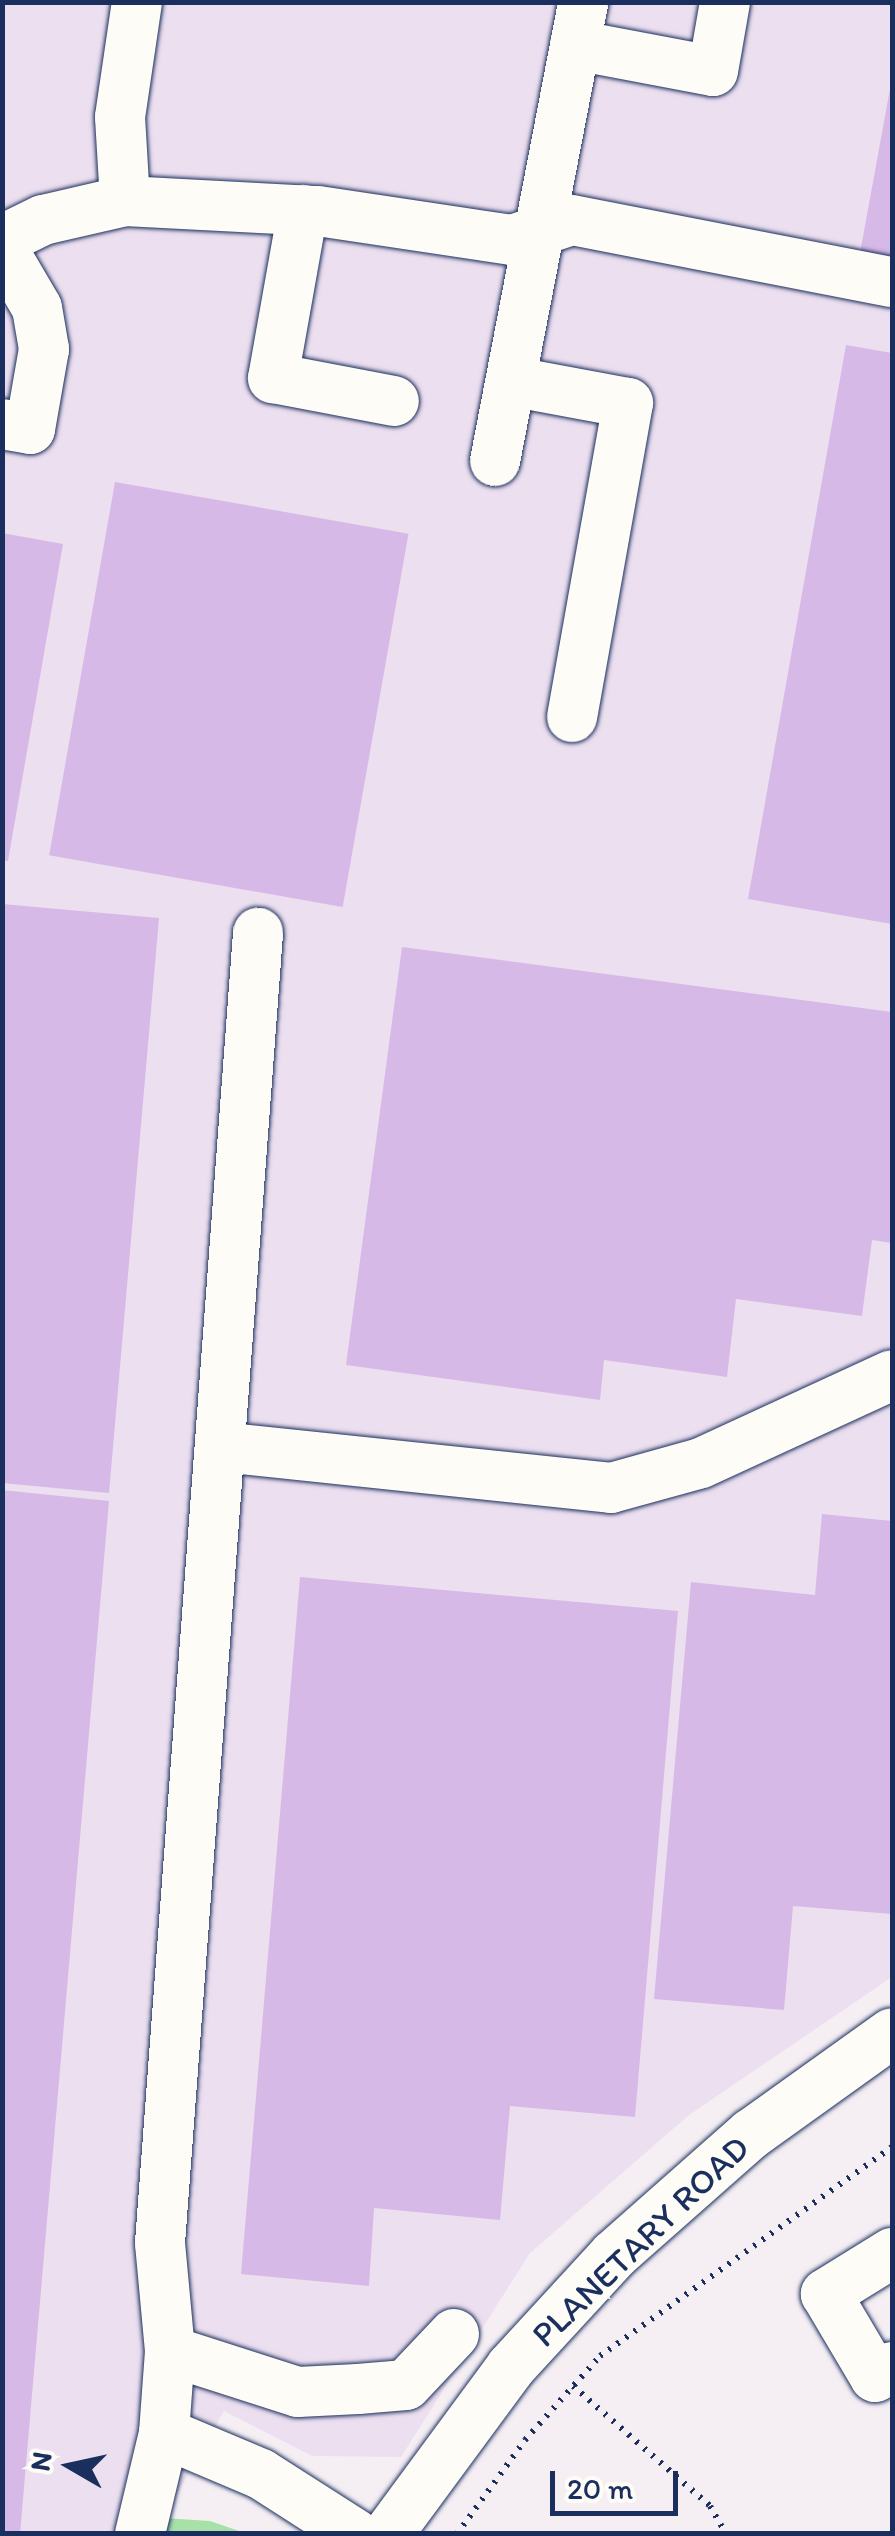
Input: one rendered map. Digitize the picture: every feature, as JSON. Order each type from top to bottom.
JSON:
[{"type":"street","points":[[126,201],[120,117],[137,2]]},
{"type":"street","points":[[495,461],[515,382],[579,24],[713,72],[725,2]]},
{"type":"street","points":[[2,240],[44,220],[126,201],[303,210],[512,240],[572,220],[892,282]]},
{"type":"street","points":[[303,210],[272,378],[394,401]]},
{"type":"street","points":[[2,248],[36,308],[44,349],[30,428],[2,424]]},
{"type":"street","points":[[515,382],[628,403],[572,718]]},
{"type":"street","points":[[140,2534],[164,2432],[170,2351],[160,2243],[258,933]]},
{"type":"street","points":[[221,1447],[611,1488],[701,1464],[892,1375]]},
{"type":"street","name":"PLANETARY ROAD","points":[[388,2534],[511,2368],[614,2256],[751,2134],[892,2033]]},
{"type":"street","points":[[892,2253],[826,2294],[875,2378],[892,2367]]},
{"type":"street","points":[[170,2351],[298,2392],[358,2389],[406,2385],[454,2334]]},
{"type":"street","points":[[164,2432],[261,2474],[355,2534]]},
{"type":"path","points":[[457,2534],[600,2356],[892,2147]]},
{"type":"path","points":[[573,2386],[710,2506],[726,2534]]},
{"type":"shaded area","points":[[3,3],[892,3],[892,1977],[689,2115],[530,2253],[401,2457],[312,2456],[224,2411],[155,2533],[3,2534]]},
{"type":"green space","points":[[164,2518],[210,2521],[245,2533],[155,2534]]},
{"type":"building","points":[[892,78],[892,258],[860,253]]},
{"type":"building","points":[[846,345],[892,353],[892,924],[748,899]]},
{"type":"building","points":[[115,482],[408,534],[343,907],[49,855]]},
{"type":"building","points":[[2,533],[63,544],[8,861],[2,860]]},
{"type":"building","points":[[2,904],[159,918],[109,1493],[2,1483]]},
{"type":"building","points":[[402,947],[892,1012],[892,1243],[872,1240],[862,1316],[736,1299],[727,1377],[604,1360],[600,1400],[346,1365]]},
{"type":"building","points":[[2,1490],[109,1501],[20,2534],[2,2534]]},
{"type":"building","points":[[822,1514],[892,1521],[892,1914],[793,1906],[784,2010],[654,1999],[691,1582],[815,1595]]},
{"type":"building","points":[[300,1577],[678,1611],[635,2117],[510,2106],[500,2220],[374,2208],[369,2286],[241,2274]]}]
